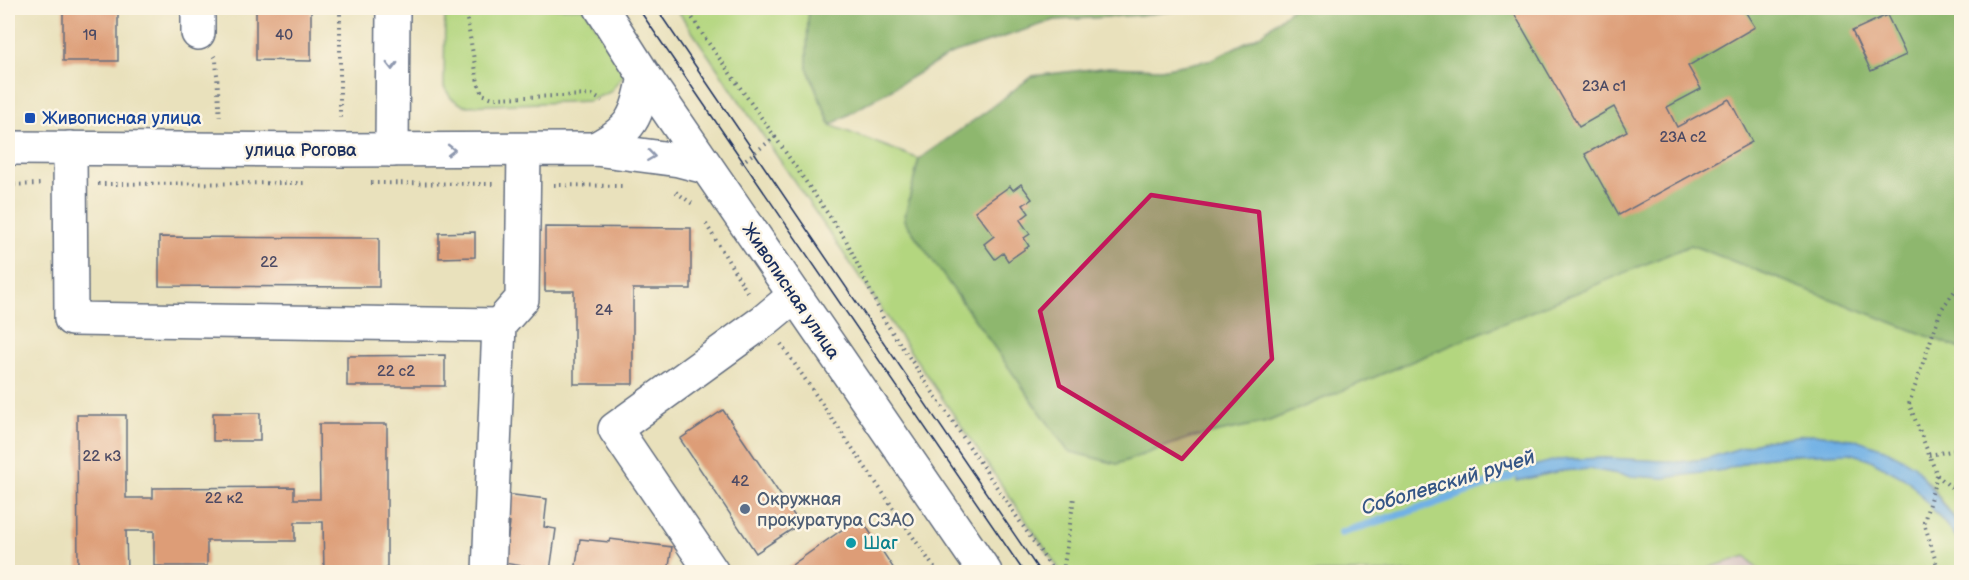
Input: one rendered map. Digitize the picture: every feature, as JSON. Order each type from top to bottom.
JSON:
[{"type":"street","points":[[392,150],[393,8]]},
{"type":"street","name":"Живописная улица","points":[[601,8],[645,77],[794,296],[972,568]]},
{"type":"street","points":[[595,149],[616,138],[632,122],[640,101],[645,77]]},
{"type":"street","name":"улица Рогова","points":[[8,148],[595,149],[680,160],[712,175]]},
{"type":"street","points":[[70,148],[71,318],[500,325]]},
{"type":"street","points":[[489,573],[500,325],[522,299],[524,150]]},
{"type":"street","points":[[712,573],[615,429],[765,320],[794,296]]},
{"type":"path","points":[[340,8],[340,130]]},
{"type":"path","points":[[465,8],[482,94],[493,98],[592,95],[602,101]]},
{"type":"path","points":[[686,8],[846,240],[884,320],[1054,573]]},
{"type":"path","points":[[198,20],[216,60],[220,122]]},
{"type":"path","points":[[712,175],[775,137]]},
{"type":"path","points":[[8,184],[307,183]]},
{"type":"path","points":[[365,183],[626,186]]},
{"type":"path","points":[[670,188],[694,205],[765,320],[937,573]]},
{"type":"path","points":[[1961,285],[1941,310],[1909,404],[1937,475],[1962,497]]},
{"type":"path","points":[[1929,455],[1962,449]]},
{"type":"path","points":[[1937,475],[1924,522],[1939,573]]},
{"type":"path","points":[[1063,573],[1074,497]]},
{"type":"highlighted area","points":[[1151,195],[1259,212],[1272,359],[1182,459],[1059,386],[1040,311]]},
{"type":"shaded area","points":[[1746,556],[1761,572],[1695,572]]},
{"type":"green space","points":[[445,8],[585,8],[625,73],[610,92],[589,101],[464,106],[451,98],[444,87]]},
{"type":"green space","points":[[676,8],[805,8],[808,10],[807,67],[830,125],[919,159],[904,220],[1068,451],[1117,464],[1189,438],[1267,422],[1691,245],[1961,349],[1961,528],[1929,482],[1858,440],[1814,434],[1766,440],[1705,459],[1679,462],[1606,458],[1556,460],[1517,481],[1560,471],[1590,469],[1629,476],[1723,470],[1760,458],[1788,455],[1850,453],[1869,459],[1909,481],[1961,543],[1961,572],[1761,572],[1746,556],[1695,572],[1061,572]]},
{"type":"green space","points":[[805,8],[1196,8],[1143,15],[1055,20],[949,55],[831,125],[807,67],[808,10]]},
{"type":"green space","points":[[1293,8],[1961,8],[1961,349],[1691,245],[1267,422],[1189,438],[1117,464],[1068,451],[904,220],[919,159],[1032,76],[1109,67],[1161,69],[1210,60],[1260,35]]},
{"type":"water","points":[[1814,434],[1858,440],[1889,451],[1914,465],[1961,528],[1961,543],[1909,481],[1869,459],[1850,453],[1760,458],[1723,470],[1664,478],[1630,476],[1590,469],[1560,471],[1517,481],[1518,470],[1556,460],[1606,458],[1679,462],[1705,459],[1766,440]]},
{"type":"building","points":[[63,8],[118,8],[118,61],[63,61]]},
{"type":"building","points":[[256,8],[311,8],[311,61],[256,60]]},
{"type":"building","points":[[1511,8],[1743,8],[1755,27],[1688,66],[1701,89],[1667,107],[1677,127],[1729,99],[1752,142],[1619,215],[1585,154],[1627,131],[1614,107],[1579,127]]},
{"type":"building","points":[[1887,15],[1906,55],[1871,71],[1852,31]]},
{"type":"building","points":[[1021,184],[1032,199],[1023,205],[1029,213],[1020,220],[1030,234],[1024,238],[1029,246],[1008,261],[1003,253],[995,259],[984,244],[994,236],[975,211],[1010,186],[1013,190]]},
{"type":"building","points":[[545,227],[691,228],[691,289],[633,289],[633,384],[574,384],[574,291],[545,291]]},
{"type":"building","points":[[475,232],[475,257],[439,258],[439,233]]},
{"type":"building","points":[[159,237],[379,238],[379,287],[159,286]]},
{"type":"building","points":[[445,355],[445,386],[347,386],[347,356]]},
{"type":"building","points":[[723,410],[800,524],[756,553],[680,439]]},
{"type":"building","points":[[213,413],[260,413],[260,441],[213,441]]},
{"type":"building","points":[[77,415],[126,415],[126,498],[153,498],[153,488],[294,487],[294,499],[320,499],[319,424],[387,424],[387,572],[324,572],[323,522],[295,522],[295,541],[207,541],[207,566],[154,566],[154,531],[126,531],[127,572],[78,572]]},
{"type":"building","points":[[505,494],[547,499],[544,527],[556,529],[550,571],[504,563],[510,523],[502,522]]},
{"type":"building","name":"Шаг","points":[[860,517],[894,569],[885,572],[782,572]]},
{"type":"building","points":[[580,539],[609,542],[610,539],[672,547],[668,572],[575,572]]},
{"type":"waterway","name":"Соболевский ручей","points":[[1341,533],[1528,470]]},
{"type":"tram line","points":[[638,8],[1024,572]]},
{"type":"tram line","points":[[656,8],[1040,572]]},
{"type":"place","name":"Живописная улица","points":[[30,118]]},
{"type":"place","name":"Окружная прокуратура СЗАО","points":[[745,509]]},
{"type":"place","name":"Шаг","points":[[851,543]]}]
